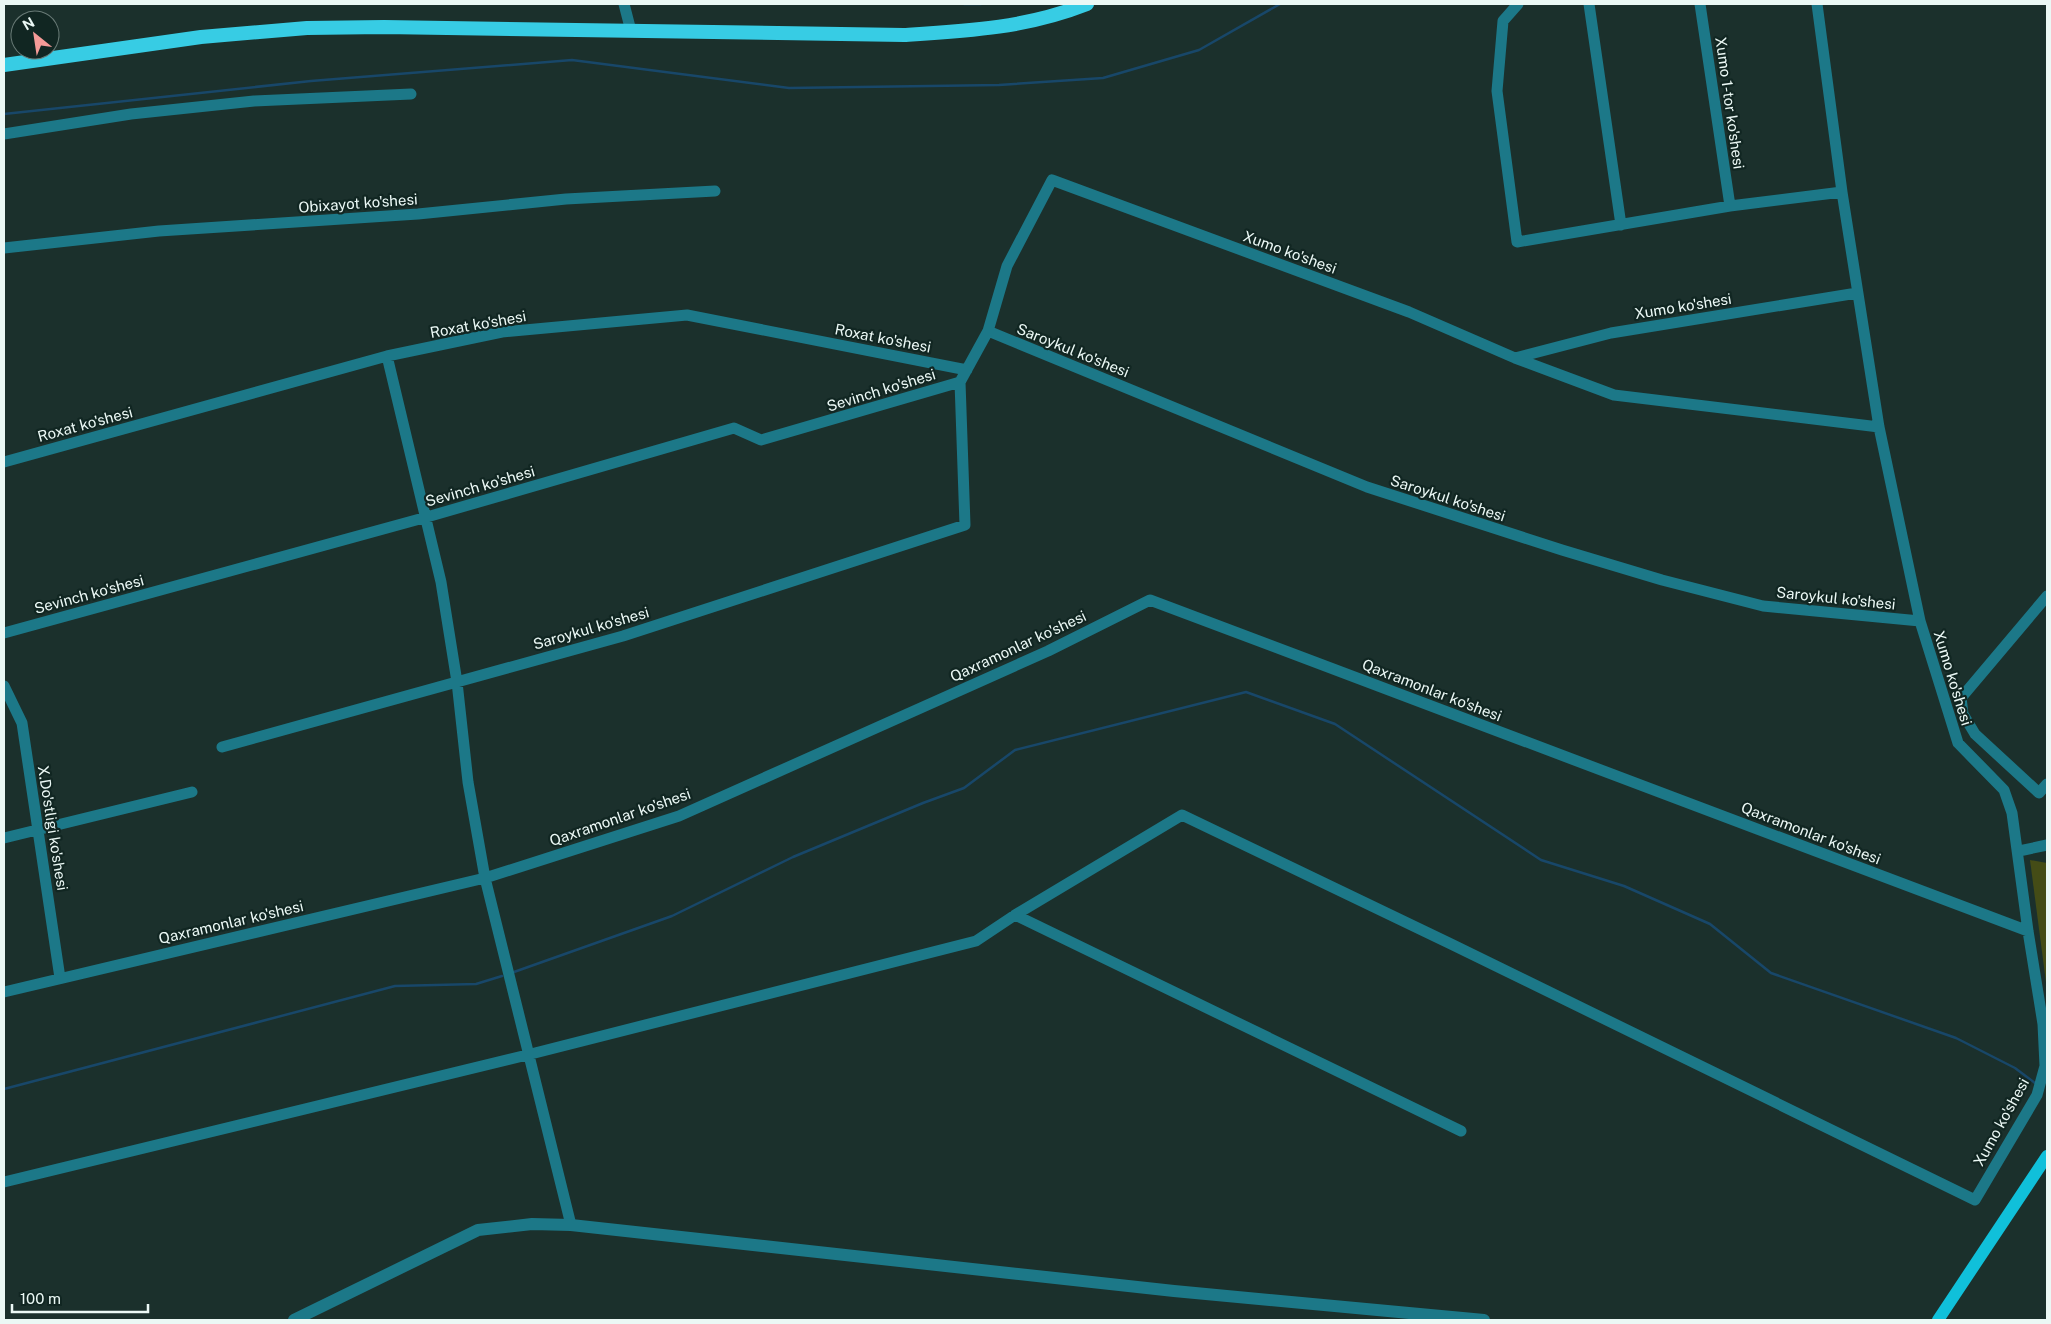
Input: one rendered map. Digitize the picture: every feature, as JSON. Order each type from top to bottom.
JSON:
[{"type":"highway","points":[[4,65],[201,37],[306,28],[904,35],[959,32],[1009,27],[1038,21],[1087,4]]},
{"type":"main road","points":[[1938,1320],[2047,1156]]},
{"type":"street","points":[[624,4],[631,31]]},
{"type":"street","points":[[1518,4],[1503,21],[1497,91],[1517,242],[1730,206],[1842,192]]},
{"type":"street","points":[[1589,4],[1621,225]]},
{"type":"street","name":"Xumo 1-tor ko'shesi","points":[[1700,4],[1730,206]]},
{"type":"street","name":"Xumo ko'shesi","points":[[1015,915],[1182,815],[1975,1200],[2037,1094],[2046,1066],[2043,1024],[2012,813],[2004,790],[1958,743],[1920,621],[1879,427],[1857,293],[1816,4]]},
{"type":"street","points":[[4,134],[131,114],[254,101],[411,94]]},
{"type":"street","name":"Xumo ko'shesi","points":[[988,331],[1007,266],[1052,180],[1409,312],[1515,358],[1614,395],[1879,427]]},
{"type":"street","name":"Obixayot ko'shesi","points":[[4,248],[159,231],[418,214],[566,200],[715,191]]},
{"type":"street","name":"Xumo ko'shesi","points":[[1515,358],[1611,333],[1857,293]]},
{"type":"street","name":"Roxat ko'shesi","points":[[4,462],[387,356],[502,332],[687,315],[967,370]]},
{"type":"street","points":[[960,382],[988,331]]},
{"type":"street","name":"Saroykul ko'shesi","points":[[988,331],[1367,487],[1562,550],[1662,580],[1763,606],[1920,621]]},
{"type":"street","points":[[387,356],[441,582],[457,682],[468,782],[485,878],[527,1055],[571,1225]]},
{"type":"street","name":"Saroykul ko'shesi","points":[[222,747],[622,636],[965,525],[960,382]]},
{"type":"street","name":"Sevinch ko'shesi","points":[[4,634],[427,517],[734,428],[761,440],[960,382]]},
{"type":"street","points":[[2047,596],[1961,698],[1963,714],[1975,734],[2039,793],[2047,784]]},
{"type":"street","name":"Qaxramonlar ko'shesi","points":[[4,992],[485,878],[680,816],[1048,651],[1150,600],[2028,931]]},
{"type":"street","name":"X.Do'stligi ko'shesi","points":[[4,686],[22,723],[60,978]]},
{"type":"street","points":[[4,838],[192,792]]},
{"type":"street","points":[[2019,851],[2047,845]]},
{"type":"street","points":[[4,1182],[527,1055],[976,941],[1015,915],[1461,1131]]},
{"type":"street","points":[[294,1320],[478,1230],[532,1224],[571,1225],[1164,1290],[1484,1320]]},
{"type":"green space","points":[[2030,860],[2047,863],[2047,990]]},
{"type":"waterway","points":[[964,4],[981,4]]},
{"type":"waterway","points":[[4,114],[311,81],[572,60],[789,88],[999,85],[1103,78],[1199,50],[1280,4]]},
{"type":"waterway","points":[[514,972],[672,916],[793,857],[964,788],[1015,750],[1246,692],[1335,724],[1541,860],[1624,886],[1710,924],[1771,973],[1956,1038],[2015,1068],[2035,1083]]},
{"type":"waterway","points":[[4,1089],[395,986],[476,984],[502,976]]}]
